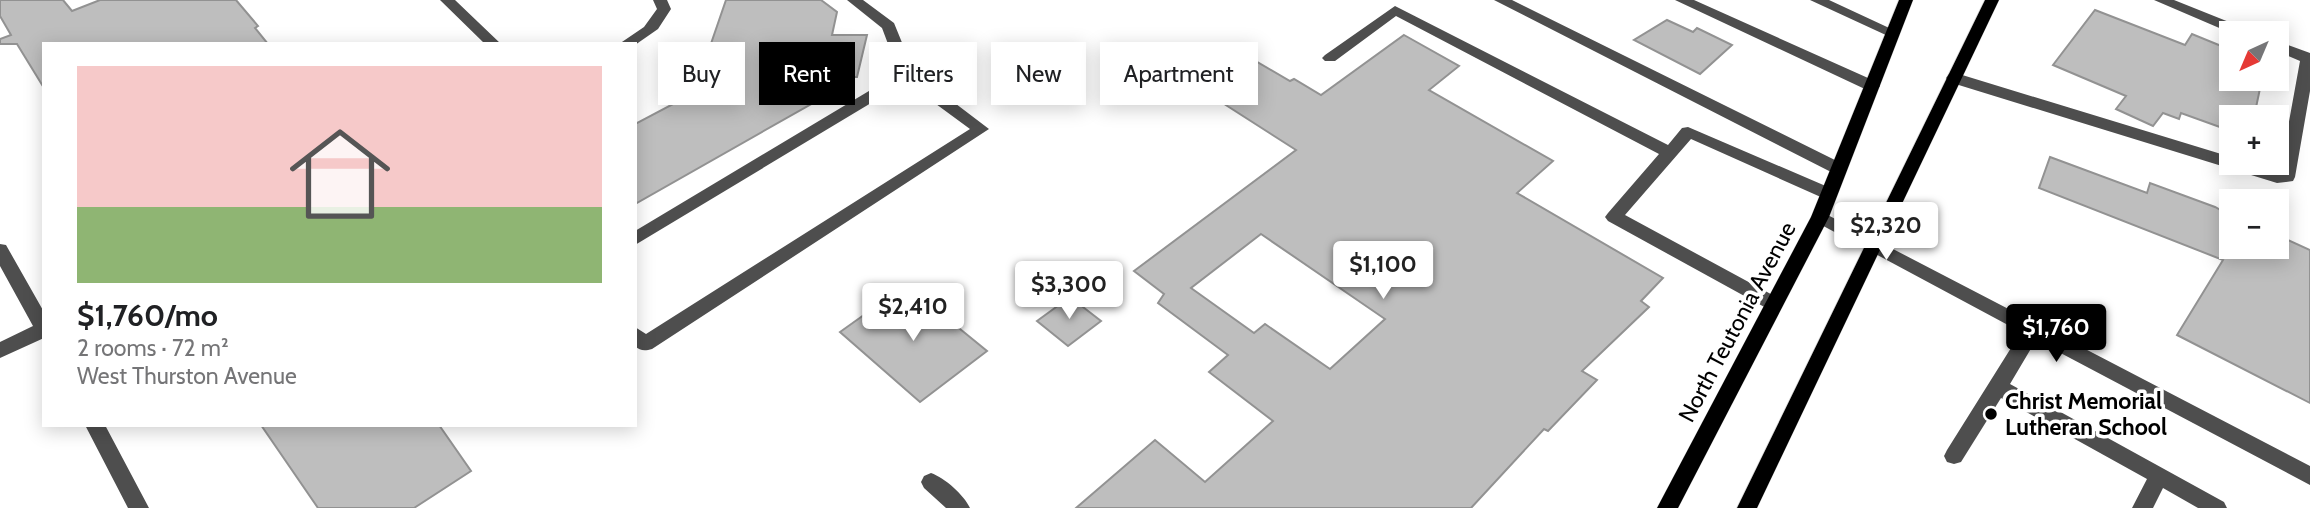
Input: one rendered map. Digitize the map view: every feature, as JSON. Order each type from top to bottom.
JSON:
[{"type":"main road","name":"North Teutonia Avenue","points":[[1667,508],[1820,217],[1906,0]]},
{"type":"main road","points":[[1747,508],[1992,0]]},
{"type":"street","points":[[447,0],[492,42]]},
{"type":"street","points":[[630,42],[644,35],[659,21],[664,9],[660,0]]},
{"type":"street","points":[[854,0],[889,26],[895,42]]},
{"type":"street","points":[[1501,0],[1839,169]]},
{"type":"street","points":[[1682,0],[1872,86]]},
{"type":"street","points":[[1817,0],[1893,33]]},
{"type":"street","points":[[2161,0],[2219,23]]},
{"type":"street","points":[[1330,58],[1395,10],[1668,152]]},
{"type":"street","points":[[2289,51],[2309,59],[2289,166]]},
{"type":"street","points":[[1954,78],[2219,159]]},
{"type":"street","points":[[637,238],[869,98]]},
{"type":"street","points":[[637,336],[645,344],[981,129],[949,105]]},
{"type":"street","points":[[1774,304],[1614,217],[1688,132],[1829,194]]},
{"type":"street","points":[[2270,175],[2287,175]]},
{"type":"street","points":[[1820,217],[2310,476]]},
{"type":"street","points":[[0,250],[42,325]]},
{"type":"street","points":[[1954,456],[2033,329]]},
{"type":"street","points":[[0,351],[42,330]]},
{"type":"street","points":[[1998,387],[2217,508]]},
{"type":"street","points":[[96,427],[139,508]]},
{"type":"street","points":[[2142,508],[2159,476]]},
{"type":"street","points":[[931,482],[960,508]]},
{"type":"building","points":[[0,0],[63,0],[72,11],[100,0],[236,0],[258,26],[255,28],[266,42],[42,42],[42,85],[17,44],[0,44],[0,39],[11,35],[0,16]]},
{"type":"building","points":[[726,0],[821,0],[837,12],[832,35],[867,35],[857,77],[855,42],[759,42],[759,105],[809,105],[637,203],[637,123],[671,105],[745,105],[745,42],[712,42]]},
{"type":"building","points":[[2095,10],[2185,45],[2192,34],[2219,45],[2219,91],[2259,91],[2257,105],[2219,105],[2219,127],[2181,113],[2179,119],[2163,113],[2153,126],[2116,109],[2126,96],[2053,65]]},
{"type":"building","points":[[1667,20],[1693,32],[1697,28],[1732,45],[1700,74],[1634,40]]},
{"type":"building","points":[[1404,35],[1459,66],[1429,90],[1553,161],[1517,193],[1663,278],[1641,301],[1649,307],[1582,371],[1597,380],[1548,431],[1544,429],[1471,508],[1076,508],[1155,440],[1205,482],[1273,421],[1209,372],[1228,355],[1158,303],[1164,294],[1134,271],[1296,150],[1226,105],[1258,105],[1258,62],[1290,81],[1294,79],[1321,95]],"holes":[[[1261,234],[1385,319],[1330,369],[1265,324],[1254,333],[1191,288]]]},
{"type":"building","points":[[2050,157],[2147,193],[2150,183],[2215,207],[2219,209],[2219,258],[2039,188]]},
{"type":"building","points":[[2289,240],[2310,250],[2310,403],[2177,335],[2223,260],[2220,259],[2289,259]]},
{"type":"building","points":[[906,285],[987,351],[920,402],[840,332]]},
{"type":"building","points":[[1070,297],[1101,321],[1068,346],[1037,321]]},
{"type":"building","points":[[262,427],[440,427],[471,471],[414,508],[318,508]]},
{"type":"place","name":"Christ Memorial Lutheran School","points":[[1991,414]]}]
